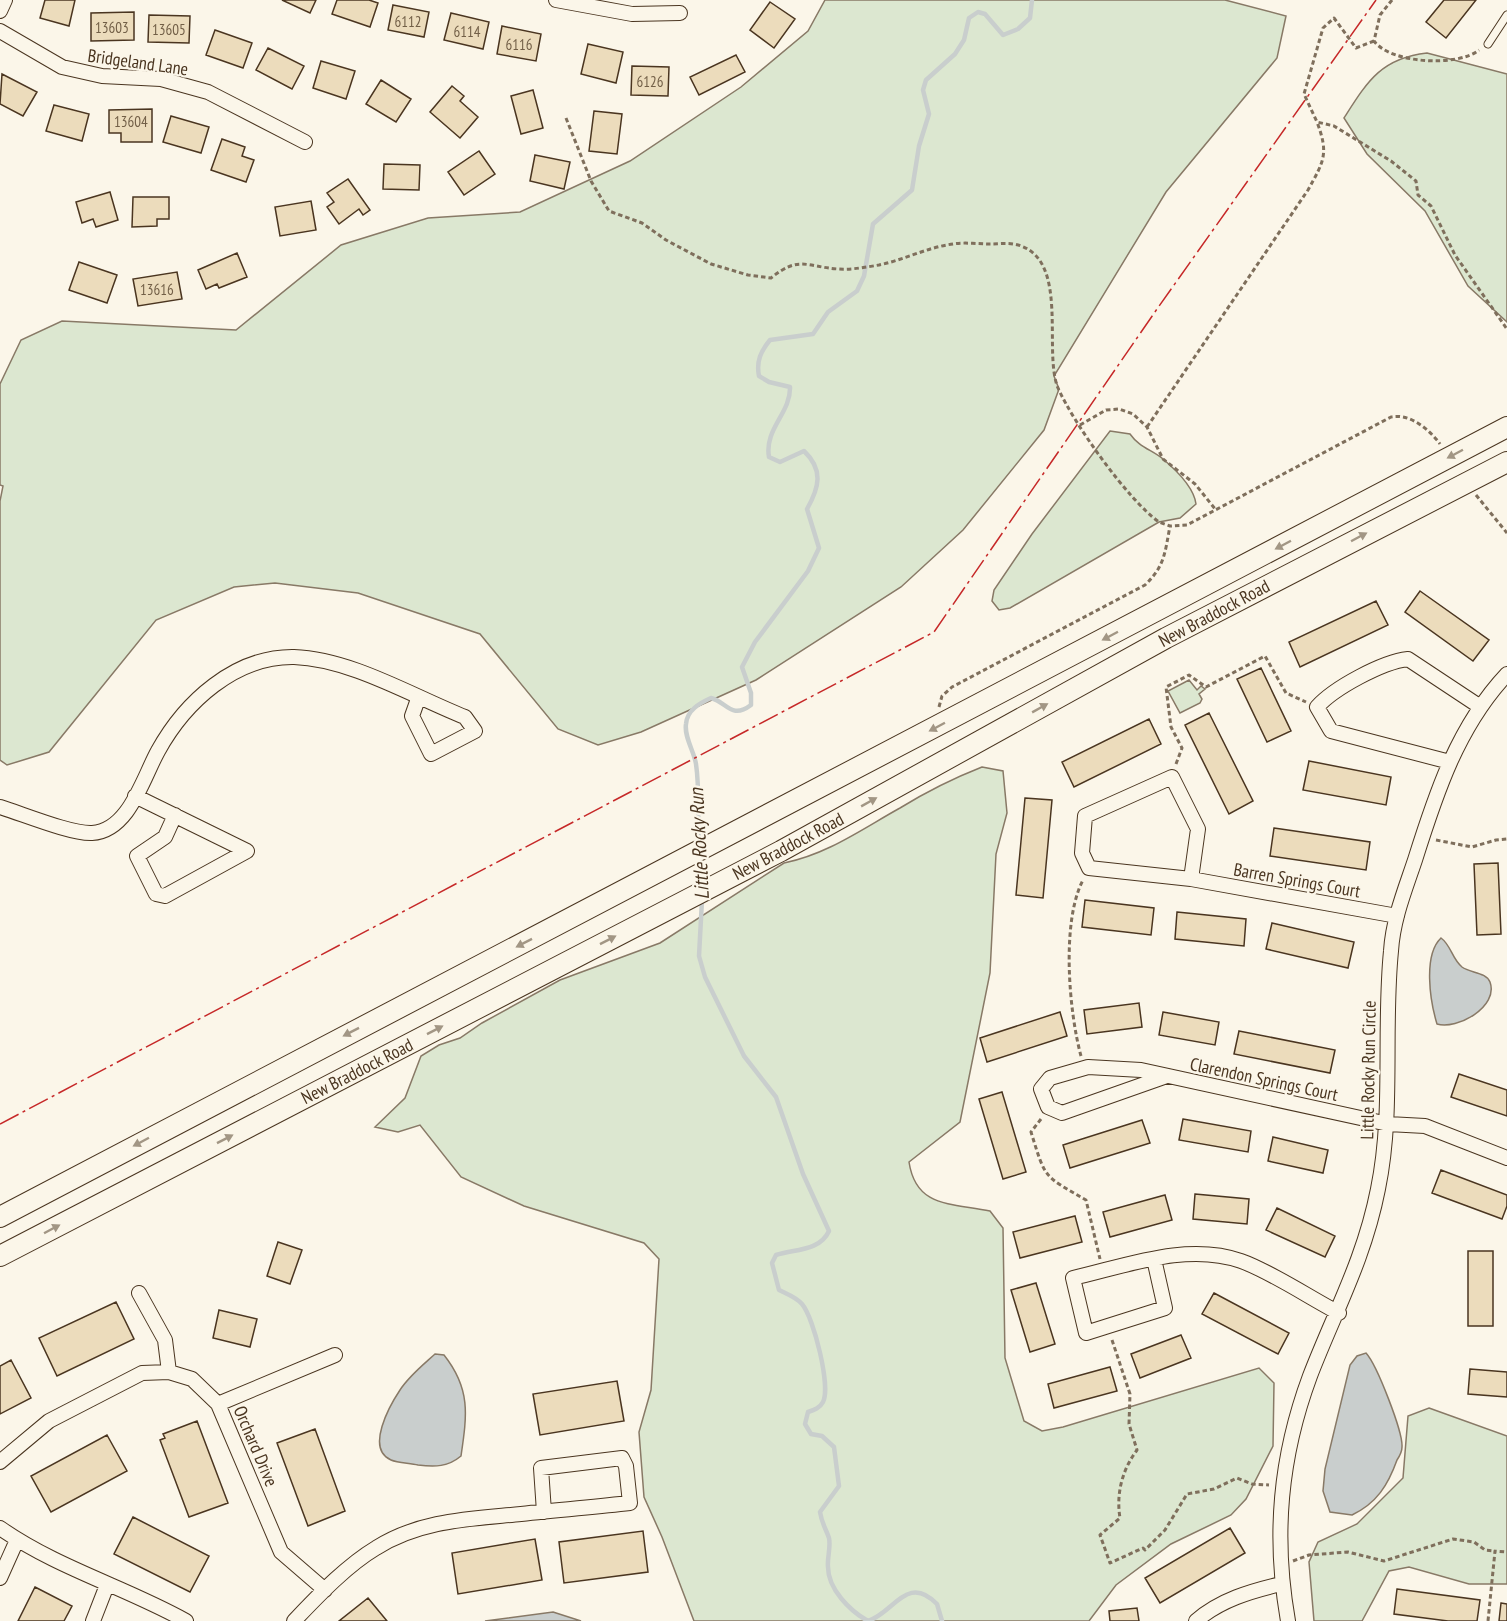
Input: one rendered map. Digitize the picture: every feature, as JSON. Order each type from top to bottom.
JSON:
[{"type":"main road","name":"New Braddock Road","points":[[0,1217],[1507,427]]},
{"type":"main road","name":"New Braddock Road","points":[[0,1256],[781,851],[1166,638],[1507,462]]},
{"type":"street","points":[[0,11],[5,0]]},
{"type":"street","points":[[556,0],[632,14],[680,13]]},
{"type":"street","name":"Bridgeland Lane","points":[[0,31],[62,68],[102,76],[160,79],[208,92],[305,142]]},
{"type":"street","points":[[0,807],[92,833],[111,827],[135,796],[158,750],[196,702],[219,680],[267,659],[294,657],[324,661],[355,670],[418,699],[465,717],[475,731],[431,754],[412,716],[418,699]]},
{"type":"street","points":[[1450,762],[1331,731],[1317,707],[1326,697],[1394,661],[1408,659],[1479,706]]},
{"type":"street","name":"Little Rocky Run Circle","points":[[1288,1621],[1281,1584],[1280,1562],[1282,1486],[1296,1418],[1311,1374],[1339,1313],[1368,1232],[1378,1189],[1388,1124],[1387,1016],[1391,949],[1397,916],[1423,834],[1450,762],[1479,706],[1507,674]]},
{"type":"street","points":[[1089,868],[1082,853],[1085,816],[1172,777],[1198,829],[1191,879]]},
{"type":"street","points":[[135,796],[175,815],[247,850],[165,896],[156,894],[137,855],[165,837],[175,815]]},
{"type":"street","name":"Barren Springs Court","points":[[1089,868],[1191,879],[1397,916]]},
{"type":"street","name":"Clarendon Springs Court","points":[[1167,1076],[1062,1113],[1048,1107],[1041,1089],[1050,1078],[1084,1068],[1141,1070],[1388,1124],[1425,1126],[1507,1158]]},
{"type":"street","points":[[1154,1259],[1165,1308],[1086,1334],[1073,1278],[1170,1255],[1203,1254],[1241,1260],[1339,1313]]},
{"type":"street","points":[[139,1293],[165,1340],[169,1372]]},
{"type":"street","points":[[218,1404],[335,1355]]},
{"type":"street","name":"Orchard Drive","points":[[0,1462],[49,1421],[142,1373],[169,1372],[192,1379],[218,1404],[281,1552],[325,1590]]},
{"type":"street","points":[[294,1621],[325,1590],[375,1548],[411,1530],[441,1521],[544,1512],[630,1503],[626,1466],[622,1458],[541,1468],[544,1512]]},
{"type":"street","points":[[0,1528],[17,1540],[107,1585],[150,1601],[186,1621]]},
{"type":"street","points":[[0,1578],[17,1540]]},
{"type":"street","points":[[1196,1621],[1209,1610],[1249,1592],[1281,1584]]},
{"type":"street","points":[[93,1621],[107,1585]]},
{"type":"lane","points":[[1488,44],[1507,15]]},
{"type":"path","points":[[1374,41],[1380,15],[1392,0]]},
{"type":"path","points":[[1147,427],[1322,166],[1325,145],[1304,94],[1323,28],[1334,18],[1356,48],[1374,41]]},
{"type":"path","points":[[1374,41],[1388,53],[1416,60],[1472,55],[1488,44]]},
{"type":"path","points":[[566,118],[591,181],[609,211],[642,223],[694,256],[748,275],[771,278],[785,266],[812,263],[838,269],[879,265],[954,244],[1013,243],[1024,247],[1040,262],[1045,273],[1052,307],[1054,377],[1080,425],[1102,459],[1152,517],[1170,526],[1187,525],[1391,417],[1397,416],[1416,422],[1428,430],[1442,448]]},
{"type":"path","points":[[1317,122],[1334,126],[1391,160],[1416,181],[1418,195],[1431,206],[1455,255],[1507,329]]},
{"type":"path","points":[[1080,425],[1106,410],[1119,409],[1133,414],[1147,427],[1163,459],[1195,484],[1216,510]]},
{"type":"path","points":[[1475,494],[1507,533]]},
{"type":"path","points":[[939,709],[938,703],[942,696],[952,687],[1145,585],[1159,572],[1163,563],[1170,526]]},
{"type":"path","points":[[1172,777],[1182,748],[1171,726],[1166,687],[1189,675],[1206,687],[1265,656],[1286,693],[1317,707]]},
{"type":"path","points":[[1423,834],[1457,846],[1472,848],[1507,839]]},
{"type":"path","points":[[1084,1068],[1070,994],[1070,952],[1079,888],[1089,868]]},
{"type":"path","points":[[1048,1107],[1031,1132],[1043,1171],[1071,1194],[1086,1200],[1103,1272]]},
{"type":"path","points":[[1108,1326],[1130,1394],[1129,1424],[1137,1450],[1128,1462],[1117,1499],[1120,1518],[1100,1535],[1110,1563],[1143,1548],[1145,1550],[1165,1530],[1187,1494],[1214,1489],[1237,1478],[1252,1484],[1282,1486]]},
{"type":"path","points":[[1280,1562],[1295,1561],[1327,1552],[1348,1552],[1384,1561],[1403,1553],[1453,1539],[1474,1542],[1485,1550],[1507,1552]]},
{"type":"path","points":[[1488,1621],[1495,1551]]},
{"type":"green space","points":[[825,0],[1225,0],[1286,16],[1277,58],[1166,192],[1054,376],[1059,389],[1044,430],[963,530],[901,587],[756,680],[641,732],[598,745],[558,729],[480,634],[358,593],[275,583],[234,587],[156,620],[49,752],[7,765],[0,760],[0,501],[3,486],[0,485],[0,384],[21,340],[62,321],[236,330],[341,245],[428,218],[520,212],[630,161],[741,87],[808,31]]},
{"type":"green space","points":[[1427,53],[1507,74],[1507,322],[1468,286],[1425,211],[1367,154],[1344,118],[1368,83],[1387,66],[1398,60]]},
{"type":"green space","points":[[1110,431],[1130,434],[1141,445],[1163,459],[1188,486],[1196,504],[1180,518],[1159,522],[1010,608],[999,610],[992,601],[994,590],[1032,534]]},
{"type":"green space","points":[[1189,680],[1197,690],[1201,686],[1205,689],[1199,694],[1202,699],[1200,703],[1180,713],[1168,691]]},
{"type":"green space","points":[[982,767],[1003,771],[1007,813],[996,854],[990,973],[960,1122],[909,1162],[913,1177],[927,1196],[949,1204],[990,1211],[1003,1228],[1005,1358],[1024,1421],[1042,1431],[1063,1427],[1259,1368],[1274,1383],[1273,1446],[1246,1499],[1231,1515],[1171,1544],[1116,1585],[1089,1621],[694,1621],[644,1497],[639,1432],[651,1390],[659,1259],[644,1243],[524,1206],[461,1177],[420,1125],[398,1132],[375,1127],[405,1098],[421,1056],[439,1045],[460,1038],[482,1023],[560,980],[660,943],[784,863],[830,847],[930,791]]},
{"type":"green space","points":[[1429,1408],[1507,1436],[1507,1584],[1469,1584],[1409,1567],[1389,1571],[1362,1621],[1314,1621],[1309,1562],[1318,1542],[1357,1524],[1403,1478],[1408,1416]]},
{"type":"shaded area","points":[[1441,938],[1462,967],[1488,979],[1491,991],[1488,1000],[1474,1015],[1445,1025],[1437,1024],[1430,991],[1432,955]]},
{"type":"shaded area","points":[[1366,1353],[1388,1399],[1398,1428],[1402,1450],[1390,1477],[1375,1499],[1352,1515],[1330,1512],[1323,1491],[1325,1469],[1350,1365],[1357,1356]]},
{"type":"shaded area","points":[[435,1354],[444,1355],[453,1367],[463,1391],[465,1428],[461,1456],[446,1464],[436,1466],[391,1460],[380,1447],[380,1437],[386,1416],[404,1385]]},
{"type":"shaded area","points":[[553,1612],[581,1621],[485,1621]]},
{"type":"building","points":[[45,0],[75,0],[69,26],[40,18]]},
{"type":"building","points":[[282,0],[316,0],[310,13]]},
{"type":"building","points":[[337,0],[369,0],[378,3],[370,27],[332,14]]},
{"type":"building","points":[[1444,0],[1476,0],[1446,38],[1426,22]]},
{"type":"building","points":[[770,2],[795,19],[774,48],[750,30]]},
{"type":"building","points":[[393,5],[429,12],[424,37],[388,30]]},
{"type":"building","points":[[134,12],[134,40],[91,41],[91,13]]},
{"type":"building","points":[[451,13],[489,22],[483,49],[444,40]]},
{"type":"building","points":[[149,15],[190,16],[189,43],[148,42]]},
{"type":"building","points":[[502,26],[541,34],[536,61],[497,54]]},
{"type":"building","points":[[215,30],[252,43],[243,68],[206,55]]},
{"type":"building","points":[[588,44],[623,52],[616,83],[581,74]]},
{"type":"building","points":[[268,48],[304,66],[292,89],[256,70]]},
{"type":"building","points":[[736,55],[745,72],[699,95],[690,77]]},
{"type":"building","points":[[321,61],[355,71],[346,99],[313,88]]},
{"type":"building","points":[[632,66],[669,67],[668,96],[631,95]]},
{"type":"building","points":[[2,74],[37,92],[23,116],[0,104]]},
{"type":"building","points":[[381,80],[411,99],[396,122],[366,104]]},
{"type":"building","points":[[452,86],[464,96],[460,101],[478,117],[460,138],[430,112]]},
{"type":"building","points":[[533,90],[543,128],[521,134],[511,96]]},
{"type":"building","points":[[54,105],[89,114],[82,141],[46,131]]},
{"type":"building","points":[[152,109],[152,142],[121,142],[121,133],[109,133],[109,110]]},
{"type":"building","points":[[594,111],[622,114],[617,154],[589,151]]},
{"type":"building","points":[[171,116],[209,127],[201,153],[163,142]]},
{"type":"building","points":[[222,139],[245,147],[242,156],[254,160],[246,182],[211,170]]},
{"type":"building","points":[[479,151],[495,174],[464,195],[448,172]]},
{"type":"building","points":[[535,155],[570,162],[564,189],[530,181]]},
{"type":"building","points":[[384,164],[420,165],[419,190],[383,189]]},
{"type":"building","points":[[348,179],[370,210],[363,215],[359,209],[339,224],[327,207],[334,202],[327,193]]},
{"type":"building","points":[[110,192],[118,220],[96,227],[93,219],[82,223],[76,202]]},
{"type":"building","points":[[133,197],[169,197],[169,219],[157,219],[157,226],[132,227]]},
{"type":"building","points":[[311,201],[316,230],[280,236],[275,207]]},
{"type":"building","points":[[237,253],[247,277],[219,288],[217,284],[206,289],[198,270]]},
{"type":"building","points":[[79,262],[117,275],[107,303],[69,290]]},
{"type":"building","points":[[177,272],[182,299],[138,306],[133,279]]},
{"type":"building","points":[[1420,591],[1489,640],[1473,661],[1405,612]]},
{"type":"building","points":[[1376,601],[1388,625],[1300,667],[1289,642]]},
{"type":"building","points":[[1261,668],[1291,731],[1267,742],[1237,679]]},
{"type":"building","points":[[1209,713],[1253,801],[1229,814],[1185,725]]},
{"type":"building","points":[[1149,719],[1161,744],[1074,787],[1062,762]]},
{"type":"building","points":[[1309,761],[1391,777],[1386,805],[1303,790]]},
{"type":"building","points":[[1025,798],[1052,800],[1043,898],[1016,895]]},
{"type":"building","points":[[1274,828],[1370,842],[1366,870],[1270,856]]},
{"type":"building","points":[[1498,863],[1501,934],[1477,935],[1474,864]]},
{"type":"building","points":[[1085,900],[1154,908],[1151,935],[1082,927]]},
{"type":"building","points":[[1177,912],[1246,919],[1244,946],[1175,939]]},
{"type":"building","points":[[1272,923],[1354,942],[1348,968],[1266,949]]},
{"type":"building","points":[[1139,1003],[1142,1027],[1087,1034],[1084,1010]]},
{"type":"building","points":[[1060,1012],[1067,1036],[987,1062],[980,1038]]},
{"type":"building","points":[[1163,1012],[1219,1022],[1215,1045],[1159,1035]]},
{"type":"building","points":[[1239,1031],[1335,1050],[1330,1073],[1234,1054]]},
{"type":"building","points":[[1459,1074],[1507,1090],[1507,1116],[1451,1097]]},
{"type":"building","points":[[1002,1092],[1026,1172],[1003,1179],[979,1099]]},
{"type":"building","points":[[1183,1119],[1251,1131],[1248,1152],[1179,1140]]},
{"type":"building","points":[[1142,1120],[1150,1143],[1070,1168],[1063,1145]]},
{"type":"building","points":[[1273,1137],[1328,1150],[1323,1173],[1268,1161]]},
{"type":"building","points":[[1441,1170],[1507,1195],[1507,1206],[1502,1219],[1432,1193]]},
{"type":"building","points":[[1195,1194],[1249,1199],[1247,1224],[1193,1219]]},
{"type":"building","points":[[1165,1195],[1172,1220],[1110,1237],[1103,1212]]},
{"type":"building","points":[[1277,1208],[1335,1236],[1325,1257],[1266,1230]]},
{"type":"building","points":[[1075,1216],[1082,1242],[1020,1258],[1013,1232]]},
{"type":"building","points":[[278,1242],[302,1250],[290,1284],[267,1276]]},
{"type":"building","points":[[1468,1251],[1493,1251],[1493,1326],[1468,1326]]},
{"type":"building","points":[[1036,1283],[1055,1344],[1030,1352],[1011,1290]]},
{"type":"building","points":[[1214,1293],[1289,1333],[1278,1354],[1202,1314]]},
{"type":"building","points":[[116,1302],[134,1339],[57,1376],[39,1338]]},
{"type":"building","points":[[219,1310],[257,1319],[250,1347],[213,1338]]},
{"type":"building","points":[[1181,1335],[1191,1358],[1140,1378],[1131,1354]]},
{"type":"building","points":[[11,1360],[31,1398],[0,1414],[0,1366]]},
{"type":"building","points":[[1110,1367],[1117,1391],[1054,1408],[1048,1384]]},
{"type":"building","points":[[1470,1369],[1507,1372],[1507,1397],[1468,1394]]},
{"type":"building","points":[[617,1381],[624,1421],[540,1435],[533,1394]]},
{"type":"building","points":[[197,1421],[228,1503],[189,1517],[160,1440],[165,1438],[163,1434]]},
{"type":"building","points":[[315,1429],[345,1511],[308,1526],[277,1443]]},
{"type":"building","points":[[107,1435],[127,1471],[51,1512],[31,1476]]},
{"type":"building","points":[[133,1517],[209,1556],[190,1592],[114,1554]]},
{"type":"building","points":[[1230,1528],[1245,1553],[1160,1603],[1145,1578]]},
{"type":"building","points":[[643,1531],[648,1572],[564,1583],[559,1542]]},
{"type":"building","points":[[535,1539],[542,1580],[458,1594],[452,1553]]},
{"type":"building","points":[[35,1587],[72,1606],[64,1621],[18,1621]]},
{"type":"building","points":[[1397,1589],[1480,1600],[1477,1621],[1448,1621],[1394,1614]]},
{"type":"building","points":[[368,1598],[387,1621],[339,1621]]},
{"type":"building","points":[[1501,1603],[1507,1604],[1507,1621],[1499,1621]]},
{"type":"building","points":[[1137,1608],[1139,1621],[1110,1621],[1109,1611]]},
{"type":"waterway","name":"Little Rocky Run","points":[[699,843],[697,774],[695,759],[686,734],[687,719],[695,708],[711,698],[730,709],[739,711],[751,705],[751,693],[742,667],[755,642],[808,571],[819,548],[807,509],[817,486],[815,465],[804,451],[780,462],[769,457],[770,438],[786,405],[790,387],[769,382],[759,376],[760,356],[770,340],[813,334],[828,312],[857,291],[864,276],[873,224],[912,190],[919,146],[929,114],[923,90],[926,80],[955,54],[964,40],[969,18],[978,12],[985,14],[1003,35],[1018,29],[1030,18],[1032,0]]},
{"type":"waterway","name":"Little Rocky Run","points":[[699,858],[701,885]]},
{"type":"waterway","name":"Little Rocky Run","points":[[702,900],[699,956],[705,977],[744,1056],[776,1097],[803,1174],[829,1231],[825,1238],[813,1246],[776,1255],[772,1263],[779,1290],[797,1299],[807,1312],[823,1368],[825,1382],[823,1402],[815,1410],[808,1412],[805,1424],[811,1434],[822,1436],[834,1447],[839,1486],[820,1512],[829,1538],[829,1575],[841,1598],[868,1621],[877,1617],[901,1598],[917,1592],[937,1604],[942,1621]]},
{"type":"power","points":[[0,1124],[934,632],[1157,309],[1376,0]]}]
